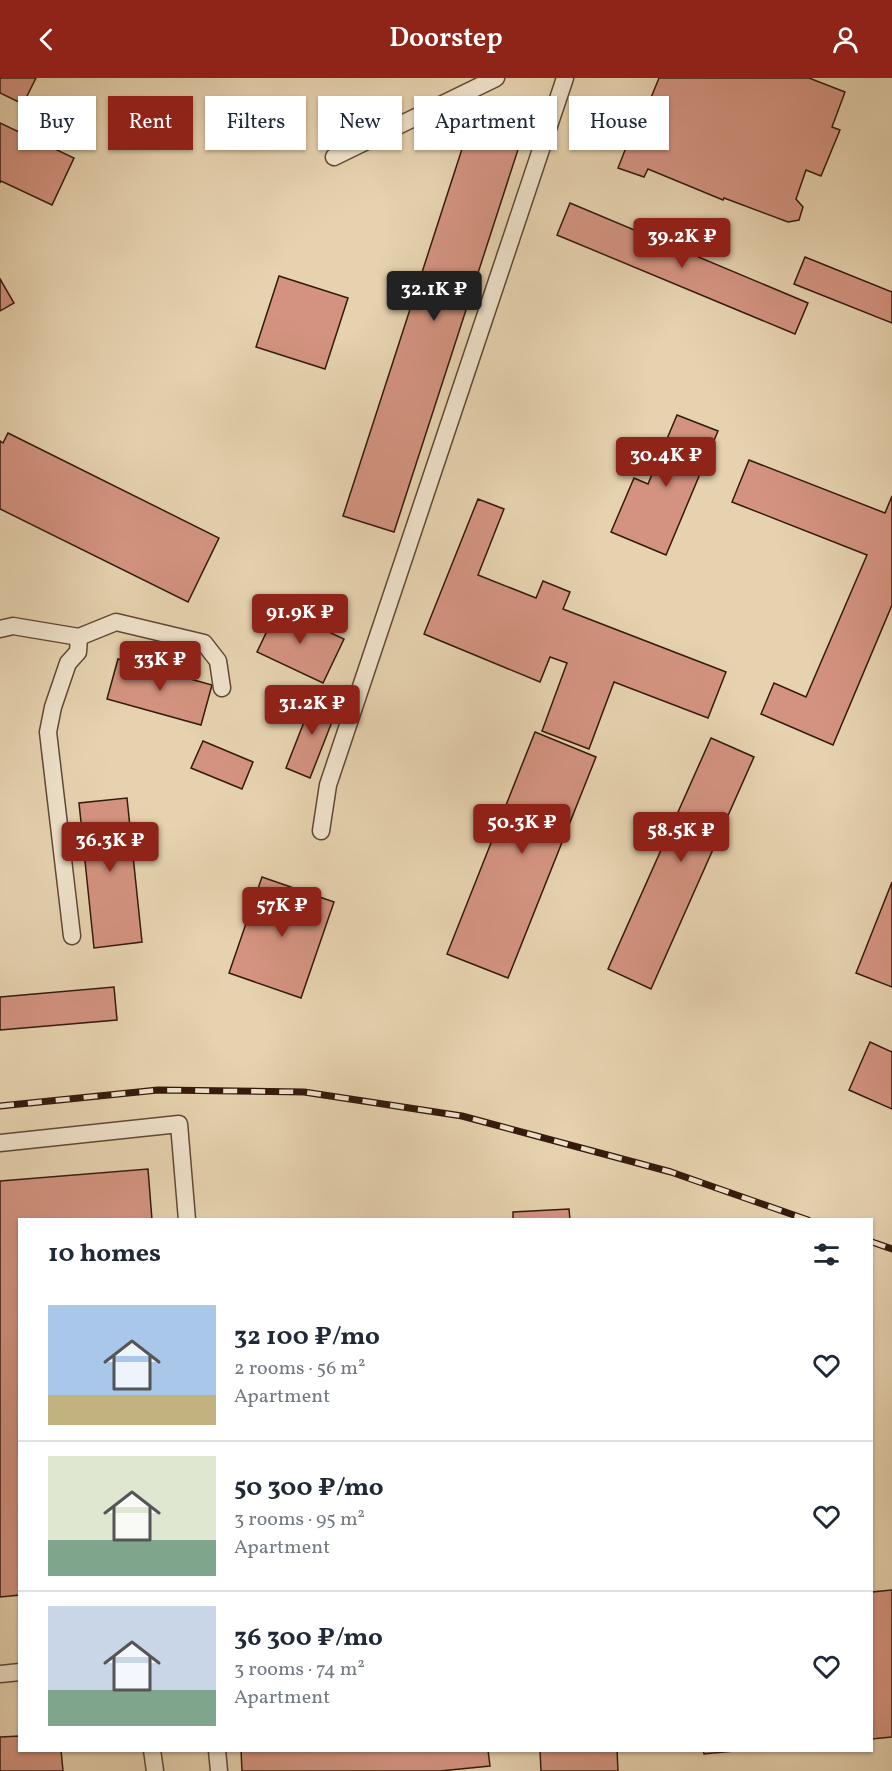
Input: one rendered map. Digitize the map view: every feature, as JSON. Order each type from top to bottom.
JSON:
[{"type":"lane","points":[[334,158],[496,78]]},
{"type":"lane","points":[[321,831],[328,785],[565,78]]},
{"type":"lane","points":[[0,629],[13,626],[79,637],[116,622],[204,643],[218,661],[222,688]]},
{"type":"lane","points":[[72,936],[48,732],[53,707],[68,663],[78,652],[79,637]]},
{"type":"lane","points":[[0,1143],[180,1124],[187,1218]]},
{"type":"lane","points":[[0,1674],[18,1672]]},
{"type":"lane","points":[[152,1752],[155,1771]]},
{"type":"lane","points":[[217,1752],[219,1771]]},
{"type":"building","points":[[0,78],[36,78],[27,96],[18,96],[18,102],[0,93]]},
{"type":"building","points":[[659,78],[809,78],[845,92],[832,127],[840,130],[821,176],[806,170],[796,199],[803,207],[799,220],[788,222],[724,198],[723,200],[648,169],[644,177],[618,168],[625,150],[669,150],[669,96],[652,96]]},
{"type":"building","points":[[0,123],[18,132],[18,150],[57,150],[74,158],[52,205],[1,181],[0,183]]},
{"type":"building","points":[[462,150],[518,150],[394,532],[343,516]]},
{"type":"building","points":[[570,203],[808,303],[795,334],[557,235]]},
{"type":"building","points":[[805,257],[892,292],[892,323],[794,284]]},
{"type":"building","points":[[279,276],[348,298],[325,369],[256,347]]},
{"type":"building","points":[[0,279],[14,303],[0,311]]},
{"type":"building","points":[[677,415],[718,431],[666,555],[611,532],[634,478],[648,484]]},
{"type":"building","points":[[8,433],[219,538],[188,602],[0,509],[0,441],[3,443]]},
{"type":"building","points":[[749,460],[885,513],[892,496],[892,605],[833,745],[761,714],[774,683],[806,697],[867,555],[732,502]]},
{"type":"building","points":[[478,499],[504,509],[478,575],[536,598],[543,581],[570,592],[563,609],[726,672],[708,718],[614,682],[589,749],[542,731],[567,663],[550,657],[540,682],[424,634]]},
{"type":"building","points":[[278,608],[344,639],[323,683],[257,652]]},
{"type":"building","points":[[118,659],[212,685],[201,725],[107,699]]},
{"type":"building","points":[[315,694],[339,704],[310,778],[286,768]]},
{"type":"building","points":[[535,732],[596,757],[508,978],[447,954]]},
{"type":"building","points":[[711,738],[754,757],[651,989],[608,969]]},
{"type":"building","points":[[203,741],[253,762],[242,789],[191,768]]},
{"type":"building","points":[[127,798],[142,942],[94,948],[79,803]]},
{"type":"building","points":[[262,877],[334,902],[301,998],[229,973]]},
{"type":"building","points":[[892,882],[892,987],[856,973]]},
{"type":"building","points":[[114,987],[117,1020],[0,1030],[0,997]]},
{"type":"building","points":[[870,1042],[892,1052],[892,1109],[849,1090]]},
{"type":"building","points":[[148,1169],[152,1218],[18,1218],[18,1595],[0,1597],[0,1181]]},
{"type":"building","points":[[569,1209],[570,1218],[513,1218],[513,1212]]},
{"type":"building","points":[[892,1590],[892,1737],[873,1739],[873,1592]]},
{"type":"building","points":[[18,1736],[18,1752],[61,1752],[63,1771],[0,1771],[0,1737]]},
{"type":"building","points":[[241,1752],[488,1752],[490,1766],[440,1771],[242,1771]]},
{"type":"building","points":[[540,1752],[617,1752],[618,1771],[541,1771]]},
{"type":"railway","points":[[0,1106],[158,1090],[304,1092],[462,1116],[671,1172],[802,1218]]},
{"type":"railway","points":[[873,1242],[892,1249]]}]
